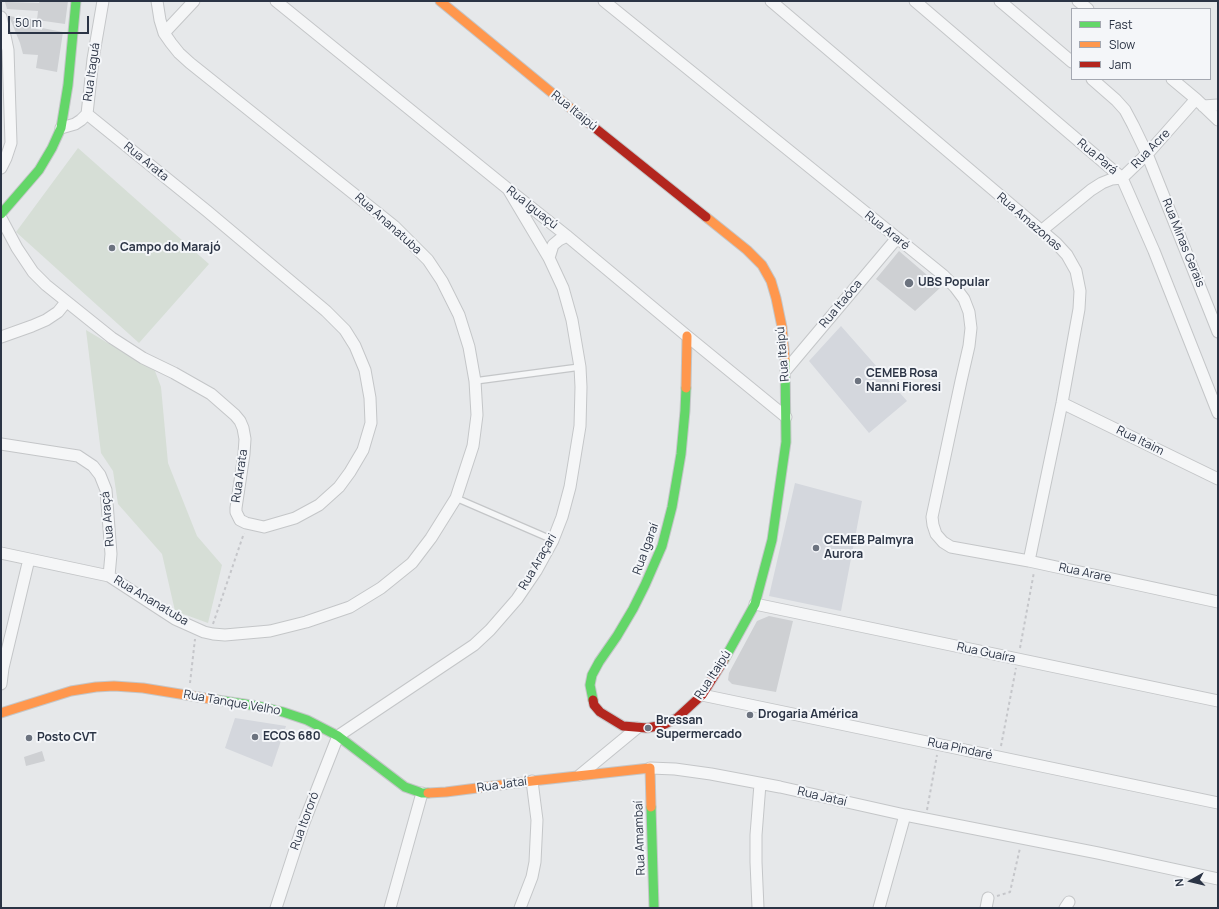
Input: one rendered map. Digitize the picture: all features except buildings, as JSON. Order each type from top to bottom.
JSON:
[{"type":"street","points":[[1,214],[38,170],[52,148],[61,128],[68,85],[76,1]]},
{"type":"street","name":"Rua Itaguá","points":[[61,128],[75,124],[87,114],[103,1]]},
{"type":"street","name":"Rua Ananatuba","points":[[1,553],[109,576],[175,619],[213,634],[225,635],[270,631],[306,622],[350,607],[381,588],[412,563],[431,538],[456,498],[473,446],[477,415],[475,381],[469,347],[460,314],[442,281],[428,260],[394,226],[190,63],[171,43],[164,33],[157,1]]},
{"type":"street","points":[[164,33],[194,1]]},
{"type":"street","name":"Rua Iguaçú","points":[[276,1],[567,236],[786,416]]},
{"type":"street","name":"Rua Itaipú","points":[[440,1],[632,158],[748,250],[762,265],[771,282],[782,327],[786,370],[785,449],[772,540],[755,604],[714,677],[702,695],[690,708],[677,718],[663,725],[637,728]]},
{"type":"street","name":"Rua Araré","points":[[604,1],[956,287],[964,299],[969,312],[971,328],[969,346],[932,517],[936,534],[943,542],[951,547]]},
{"type":"street","name":"Rua Amazonas","points":[[771,1],[1056,243],[1067,255],[1076,271],[1080,291],[1079,309],[1062,403],[1029,561]]},
{"type":"street","name":"Rua Pará","points":[[916,1],[1122,178],[1154,251],[1218,413]]},
{"type":"street","points":[[1000,1],[1071,61]]},
{"type":"street","points":[[1078,1],[1087,8]]},
{"type":"street","points":[[1,17],[8,50],[11,143],[1,168]]},
{"type":"street","name":"Rua Minas Gerais","points":[[1093,80],[1125,110],[1133,125],[1147,154],[1218,332]]},
{"type":"street","points":[[1173,80],[1200,102],[1218,120]]},
{"type":"street","points":[[1,95],[10,115]]},
{"type":"street","points":[[1200,102],[1218,105]]},
{"type":"street","name":"Rua Acre","points":[[1041,231],[1091,190],[1112,179],[1122,178],[1200,102]]},
{"type":"street","name":"Rua Arata","points":[[1,218],[17,248],[33,272],[66,302],[112,338],[143,358],[174,373],[211,394],[235,415],[243,428],[244,439],[244,454],[236,508],[236,512],[240,520],[264,527],[295,518],[319,505],[339,487],[363,450],[371,423],[370,398],[365,370],[355,346],[345,330],[326,311],[207,211],[87,114]]},
{"type":"street","name":"Rua Araçari","points":[[338,736],[474,645],[490,630],[517,599],[536,571],[553,540],[562,517],[570,487],[580,426],[580,367],[570,314],[563,288],[549,258],[508,189]]},
{"type":"street","points":[[549,258],[553,245],[558,240],[567,236]]},
{"type":"street","name":"Rua Itaóca","points":[[786,370],[896,238]]},
{"type":"street","points":[[1,337],[46,320],[58,312],[66,302]]},
{"type":"street","name":"Rua Igaraí","points":[[637,728],[622,726],[600,712],[594,705],[590,695],[590,685],[592,675],[599,662],[633,609],[662,546],[672,507],[681,454],[685,411],[687,336]]},
{"type":"street","name":"Rua Itaim","points":[[1062,403],[1218,479]]},
{"type":"street","name":"Rua Araçá","points":[[1,444],[78,456],[93,466],[100,475],[106,490],[111,554],[109,576]]},
{"type":"street","name":"Rua Arare","points":[[951,547],[1029,561],[1218,602]]},
{"type":"street","points":[[1,684],[2,668],[29,559]]},
{"type":"street","name":"Rua Guaíra","points":[[755,604],[1218,701]]},
{"type":"street","name":"Rua Tanque Velho","points":[[1,713],[71,691],[114,686],[143,688],[258,706],[307,720],[338,736],[405,787],[422,793]]},
{"type":"street","name":"Rua Pindaré","points":[[702,695],[1218,802]]},
{"type":"street","points":[[580,775],[637,728]]},
{"type":"street","name":"Rua Itororó","points":[[276,908],[303,826],[338,736]]},
{"type":"street","name":"Rua Jataí","points":[[422,793],[446,792],[580,775],[650,768],[675,769],[780,787],[905,815],[1098,853],[1218,879]]},
{"type":"street","name":"Rua Amambaí","points":[[650,768],[654,908]]},
{"type":"street","points":[[520,908],[532,878],[535,862],[536,820],[532,781]]},
{"type":"street","points":[[758,908],[756,835],[760,784]]},
{"type":"street","points":[[390,908],[422,793]]},
{"type":"street","points":[[879,908],[905,815]]},
{"type":"lane","points":[[475,381],[580,367]]},
{"type":"lane","points":[[456,498],[553,540]]},
{"type":"path","points":[[212,625],[245,532]]},
{"type":"path","points":[[189,695],[196,628]]},
{"type":"path","points":[[925,819],[939,745]]},
{"type":"path","points":[[987,903],[1010,892],[1023,838]]},
{"type":"shaded area","name":"Campo do Marajó","points":[[78,148],[209,264],[139,343],[16,232]]},
{"type":"shaded area","name":"CEMEB Rosa Nanni Fioresi","points":[[841,326],[907,401],[869,433],[809,361]]},
{"type":"shaded area","points":[[86,330],[155,371],[161,387],[168,463],[197,536],[222,565],[208,623],[175,611],[162,554],[118,504],[113,471],[101,453]]},
{"type":"shaded area","name":"CEMEB Palmyra Aurora","points":[[795,483],[862,501],[841,611],[769,596]]},
{"type":"shaded area","name":"ECOS 680","points":[[235,718],[286,726],[272,767],[225,748]]},
{"type":"traffic: fast","points":[[1,214],[39,170],[52,148],[61,128],[68,85],[76,1]]},
{"type":"traffic: fast","points":[[724,660],[755,604],[772,540],[786,442],[785,360]]},
{"type":"traffic: fast","points":[[593,700],[590,685],[592,675],[633,609],[662,546],[672,507],[681,454],[686,388]]},
{"type":"traffic: fast","points":[[217,700],[258,706],[307,720],[338,736],[405,787],[422,793],[428,793]]},
{"type":"traffic: fast","points":[[651,807],[654,908]]},
{"type":"traffic: slow","points":[[440,1],[585,120]]},
{"type":"traffic: slow","points":[[706,217],[747,250],[762,265],[771,281],[782,327],[785,360]]},
{"type":"traffic: slow","points":[[686,388],[687,336]]},
{"type":"traffic: slow","points":[[1,713],[71,691],[96,687],[114,686],[143,688],[217,700]]},
{"type":"traffic: slow","points":[[428,793],[650,768],[651,807]]},
{"type":"traffic: jam","points":[[585,120],[706,217]]},
{"type":"traffic: jam","points":[[593,700],[594,705],[600,712],[623,726],[647,728],[663,725],[677,718],[702,695],[724,660]]},
{"type":"place","name":"Campo do Marajó","points":[[112,248]]},
{"type":"place","name":"UBS Popular","points":[[909,283]]},
{"type":"place","name":"CEMEB Rosa Nanni Fioresi","points":[[858,381]]},
{"type":"place","name":"CEMEB Palmyra Aurora","points":[[816,548]]},
{"type":"place","name":"Drogaria América","points":[[750,715]]},
{"type":"place","name":"Bressan Supermercado","points":[[648,728]]},
{"type":"place","name":"ECOS 680","points":[[255,737]]},
{"type":"place","name":"Posto CVT","points":[[29,738]]}]
